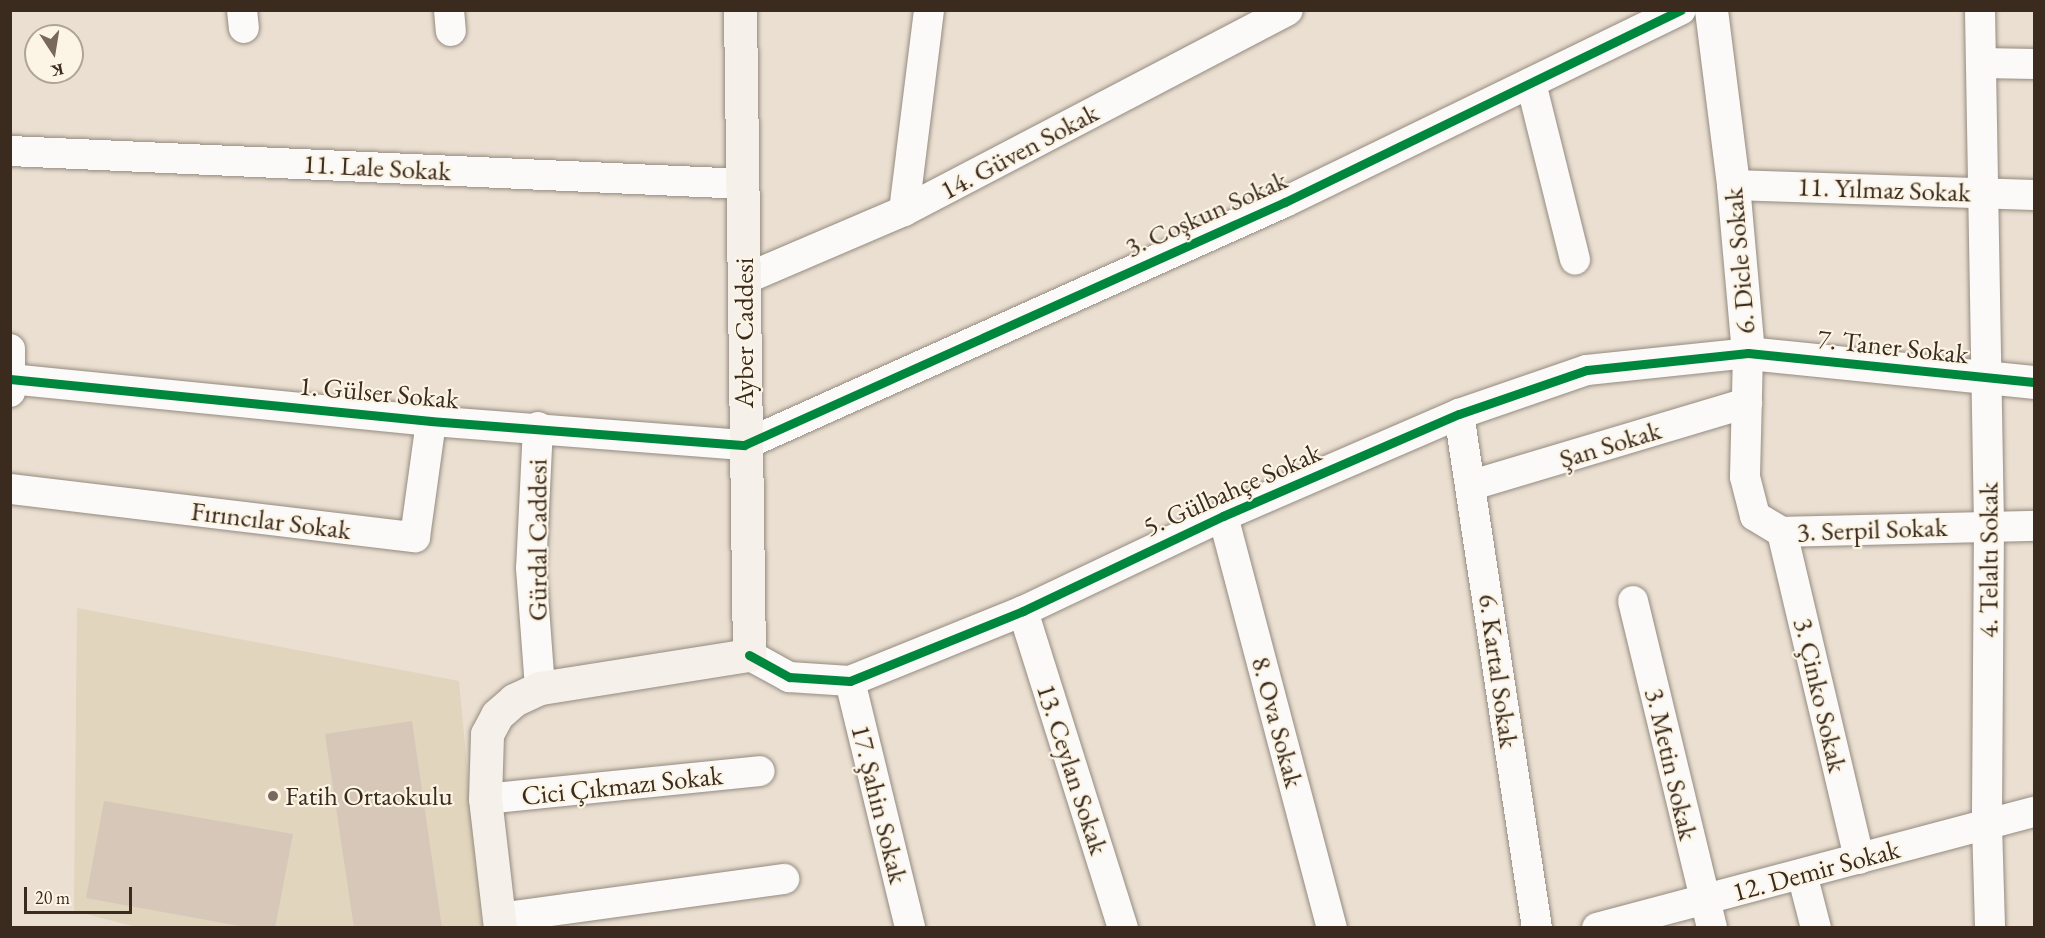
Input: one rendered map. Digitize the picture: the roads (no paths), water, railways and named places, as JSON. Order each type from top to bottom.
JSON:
[{"type":"main road","name":"Ayber Caddesi","points":[[740,10],[745,279],[744,445],[749,655]]},
{"type":"main road","points":[[500,923],[485,799],[487,734],[497,715],[514,700],[540,688],[749,655]]},
{"type":"street","points":[[904,212],[929,10]]},
{"type":"street","name":"14. Güven Sokak","points":[[745,279],[904,212],[1288,10]]},
{"type":"street","name":"3. Coşkun Sokak","points":[[744,445],[1286,202],[1681,10]]},
{"type":"street","name":"6. Dicle Sokak","points":[[1711,10],[1733,185],[1748,353],[1745,477],[1755,516],[1782,532]]},
{"type":"street","name":"4. Telaltı Sokak","points":[[1980,10],[1983,63],[1982,192],[1989,525],[1987,825],[1990,927]]},
{"type":"street","points":[[1983,63],[2034,64]]},
{"type":"street","points":[[1532,83],[1575,260]]},
{"type":"street","name":"11. Lale Sokak","points":[[10,150],[744,184]]},
{"type":"street","name":"11. Yılmaz Sokak","points":[[1733,185],[2034,195]]},
{"type":"street","points":[[10,349],[11,383]]},
{"type":"street","name":"7. Taner Sokak","points":[[1748,353],[2034,382]]},
{"type":"street","name":"5. Gülbahçe Sokak","points":[[749,655],[789,677],[850,681],[1023,611],[1223,516],[1459,414],[1587,370],[1748,353]]},
{"type":"street","name":"1. Gülser Sokak","points":[[11,383],[431,421],[744,445]]},
{"type":"street","name":"Şan Sokak","points":[[1472,485],[1747,403]]},
{"type":"street","name":"6. Kartal Sokak","points":[[1459,414],[1472,485],[1537,927]]},
{"type":"street","name":"Fırıncılar Sokak","points":[[10,489],[415,537],[431,421]]},
{"type":"street","name":"Gürdal Caddesi","points":[[538,428],[531,568],[540,688]]},
{"type":"street","name":"8. Ova Sokak","points":[[1223,516],[1332,927]]},
{"type":"street","name":"3. Serpil Sokak","points":[[1782,532],[1989,525],[2034,526]]},
{"type":"street","name":"3. Çinko Sokak","points":[[1782,532],[1859,859]]},
{"type":"street","name":"3. Metin Sokak","points":[[1633,601],[1708,914]]},
{"type":"street","name":"13. Ceylan Sokak","points":[[1023,611],[1123,927]]},
{"type":"street","name":"17. Şahin Sokak","points":[[850,681],[910,927]]},
{"type":"street","name":"Cici Çıkmazı Sokak","points":[[485,799],[760,771]]},
{"type":"street","name":"12. Demir Sokak","points":[[1597,927],[1708,914],[1802,874],[2034,812]]},
{"type":"street","points":[[1802,874],[1816,927]]},
{"type":"street","points":[[500,923],[784,879]]},
{"type":"place","name":"Fatih Ortaokulu","points":[[273,796]]}]
